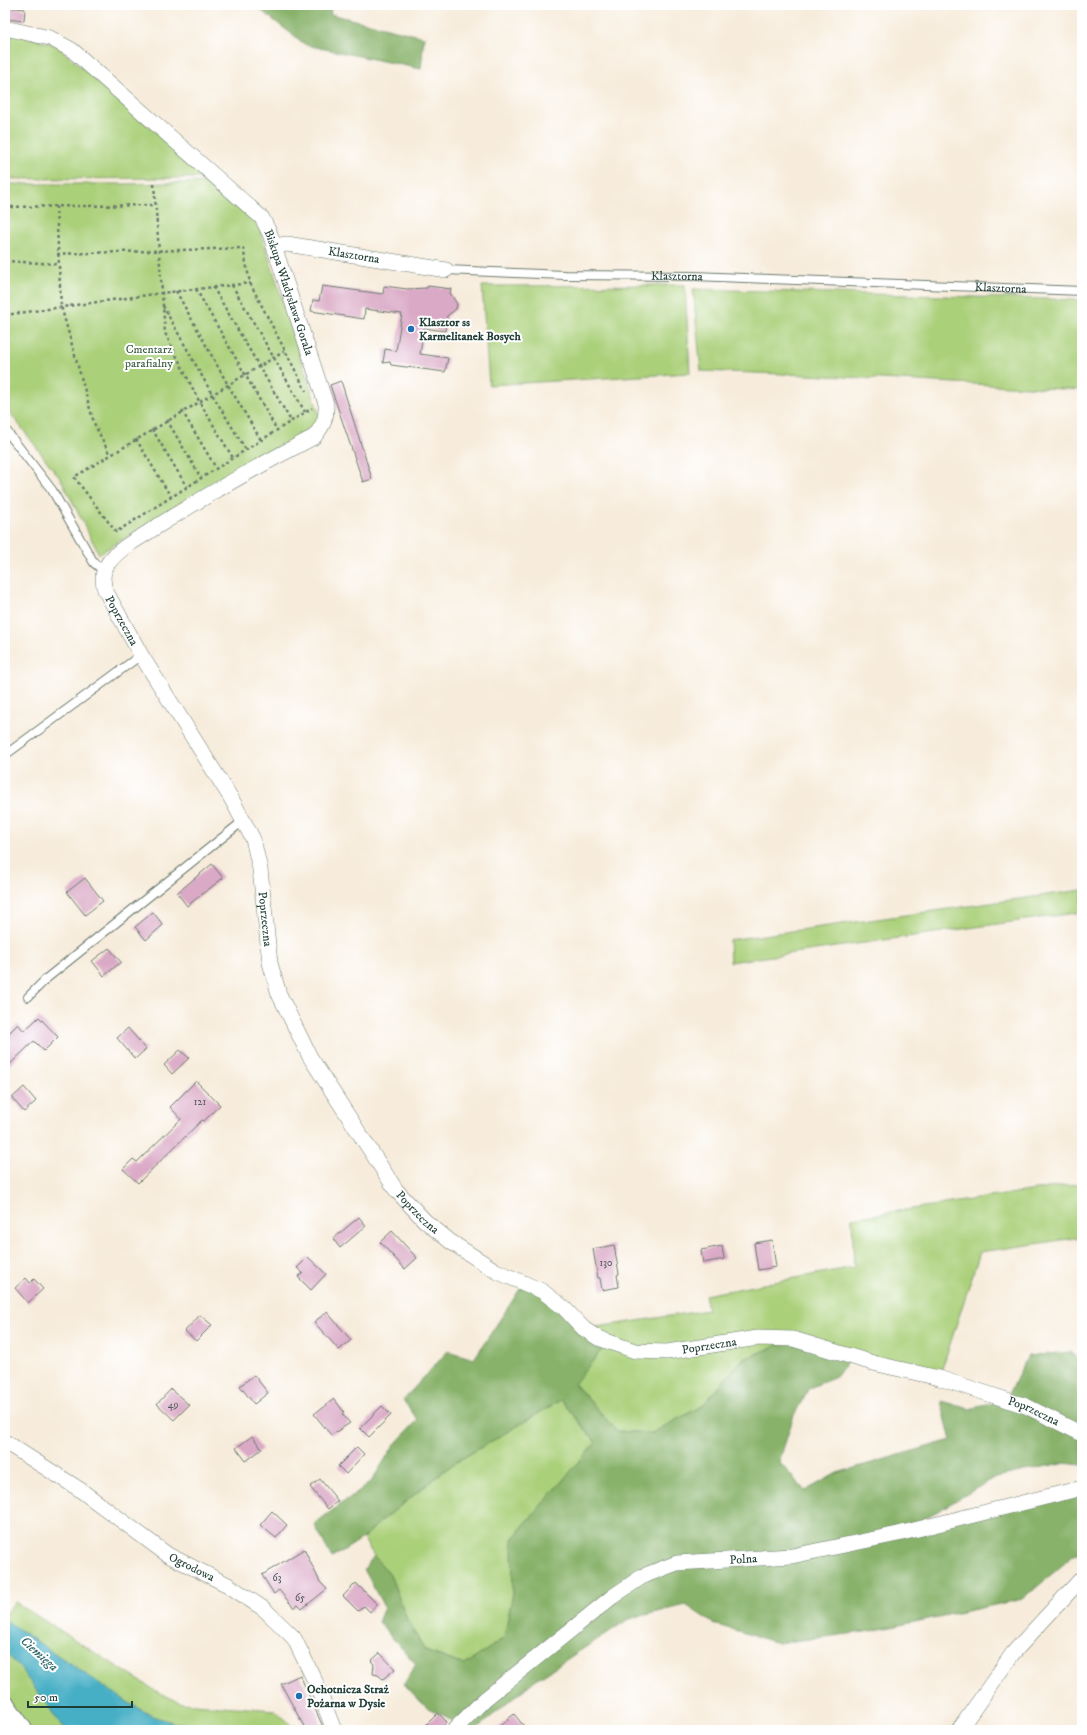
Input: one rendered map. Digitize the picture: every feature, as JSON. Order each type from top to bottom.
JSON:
[{"type":"street","name":"Biskupa Władysława Gorala","points":[[5,28],[50,38],[72,50],[262,218],[267,224],[326,404],[326,415],[321,428],[314,436],[205,496],[126,546],[110,560],[104,571]]},
{"type":"street","name":"Klasztorna","points":[[274,246],[287,244],[446,270]]},
{"type":"street","name":"Poprzeczna","points":[[104,571],[102,580],[104,590],[142,656],[204,754],[253,839],[260,870],[270,964],[279,994],[310,1057],[396,1190],[425,1221],[452,1242],[496,1271],[542,1291],[564,1308],[584,1329],[598,1338],[635,1352],[667,1352],[758,1338],[793,1339],[873,1363],[939,1378],[1026,1406],[1082,1434]]},
{"type":"street","name":"Ogrodowa","points":[[5,1442],[79,1489],[168,1555],[228,1585],[264,1609],[294,1638],[315,1681],[334,1730]]},
{"type":"street","name":"Polna","points":[[454,1730],[485,1699],[612,1597],[650,1574],[677,1563],[792,1556],[898,1534],[1082,1488]]},
{"type":"street","points":[[959,1730],[1013,1653],[1082,1578]]},
{"type":"street","points":[[5,1707],[22,1730]]},
{"type":"lane","name":"Klasztorna","points":[[446,270],[565,275],[694,276],[1082,292]]},
{"type":"lane","points":[[5,429],[52,490],[94,563],[104,571]]},
{"type":"lane","points":[[5,755],[142,656]]},
{"type":"lane","points":[[28,997],[82,950],[243,821]]},
{"type":"path","points":[[154,184],[165,333],[199,401],[233,458]]},
{"type":"path","points":[[5,207],[156,205]]},
{"type":"path","points":[[56,206],[57,254],[61,306],[94,424],[110,455]]},
{"type":"path","points":[[57,254],[243,248],[250,283],[306,393]]},
{"type":"path","points":[[5,261],[58,264]]},
{"type":"path","points":[[5,315],[61,306],[250,283]]},
{"type":"path","points":[[232,285],[305,412]]},
{"type":"path","points":[[213,287],[291,421]]},
{"type":"path","points":[[196,289],[244,375],[277,430]]},
{"type":"path","points":[[176,291],[228,385],[261,440]]},
{"type":"path","points":[[163,305],[212,394],[246,450]]},
{"type":"path","points":[[285,351],[182,411],[74,477],[116,532],[314,407]]},
{"type":"path","points":[[182,411],[216,468]]},
{"type":"path","points":[[167,420],[201,478]]},
{"type":"path","points":[[152,430],[187,487]]},
{"type":"path","points":[[136,439],[171,497]]},
{"type":"green space","points":[[254,5],[332,5],[330,14],[424,37],[421,69],[306,45]]},
{"type":"green space","points":[[12,33],[56,45],[208,178],[5,179],[5,81]]},
{"type":"green space","name":"Cmentarz parafialny","points":[[211,182],[257,220],[320,417],[317,425],[207,488],[99,554],[62,481],[5,406],[5,184]]},
{"type":"green space","points":[[685,285],[690,373],[489,385],[482,286]]},
{"type":"green space","points":[[693,289],[1082,300],[1082,390],[809,375],[701,371]]},
{"type":"green space","points":[[1082,890],[1082,912],[730,962],[729,940]]},
{"type":"green space","points":[[1082,1183],[1082,1237],[980,1252],[939,1378],[793,1339],[742,1360],[702,1406],[652,1433],[617,1431],[574,1383],[603,1348],[584,1329],[708,1310],[705,1295],[854,1267],[852,1218]]},
{"type":"green space","points":[[524,1283],[564,1308],[603,1348],[574,1384],[617,1431],[652,1433],[702,1406],[742,1360],[793,1339],[852,1356],[836,1377],[809,1388],[794,1415],[779,1462],[805,1491],[837,1473],[951,1440],[941,1401],[969,1409],[1006,1400],[1028,1356],[1070,1352],[1082,1363],[1082,1465],[1062,1463],[996,1477],[900,1533],[1082,1488],[1082,1553],[1074,1555],[1023,1599],[872,1631],[778,1643],[714,1624],[686,1605],[629,1619],[535,1680],[475,1730],[464,1730],[447,1717],[426,1707],[404,1684],[416,1664],[378,1622],[384,1607],[364,1569],[374,1556],[390,1575],[407,1619],[425,1651],[465,1665],[504,1638],[513,1593],[512,1539],[596,1442],[561,1400],[453,1464],[380,1522],[363,1538],[332,1558],[314,1524],[371,1482],[394,1445],[418,1420],[403,1400],[448,1351],[474,1359]]},
{"type":"green space","points":[[561,1400],[596,1443],[512,1539],[513,1593],[504,1638],[465,1665],[425,1651],[407,1619],[390,1575],[374,1556],[363,1538],[380,1522],[453,1464]]},
{"type":"green space","points":[[15,1602],[156,1691],[181,1703],[275,1710],[290,1724],[294,1730],[30,1730],[5,1696],[5,1614]]},
{"type":"water","name":"Ciemięga","points":[[5,1620],[129,1703],[152,1716],[175,1723],[254,1728],[260,1730],[65,1730],[20,1668],[5,1652]]},
{"type":"building","points":[[5,7],[25,9],[24,21],[5,19]]},
{"type":"building","name":"Klasztor ss Karmelitanek Bosych","points":[[322,286],[383,294],[384,286],[407,289],[427,288],[428,286],[451,289],[450,293],[457,304],[456,309],[447,316],[445,331],[424,328],[420,354],[448,358],[445,372],[391,365],[390,362],[383,363],[385,349],[396,351],[402,314],[365,309],[364,319],[311,311],[313,300],[319,301]]},
{"type":"building","points":[[341,381],[372,479],[363,482],[330,385]]},
{"type":"building","points":[[212,864],[223,878],[187,906],[177,893]]},
{"type":"building","points":[[85,878],[103,901],[85,915],[67,892]]},
{"type":"building","points":[[153,912],[163,925],[146,940],[135,927]]},
{"type":"building","points":[[109,948],[121,962],[104,976],[92,961]]},
{"type":"building","points":[[39,1017],[58,1037],[44,1051],[34,1041],[5,1069],[5,1037],[18,1024],[24,1031]]},
{"type":"building","points":[[128,1028],[146,1049],[135,1059],[117,1038]]},
{"type":"building","points":[[180,1050],[189,1058],[172,1074],[164,1065]]},
{"type":"building","points":[[196,1081],[220,1105],[204,1121],[202,1120],[138,1183],[123,1169],[133,1159],[137,1162],[181,1119],[170,1107]]},
{"type":"building","points":[[24,1087],[36,1101],[24,1112],[12,1098]]},
{"type":"building","points":[[359,1217],[366,1226],[340,1248],[333,1239]]},
{"type":"building","points":[[392,1231],[417,1258],[405,1269],[380,1242]]},
{"type":"building","points":[[772,1240],[776,1267],[758,1270],[754,1243]]},
{"type":"building","points":[[614,1245],[619,1274],[617,1275],[619,1287],[602,1290],[600,1278],[598,1278],[593,1249]]},
{"type":"building","points":[[722,1246],[724,1259],[703,1263],[701,1250]]},
{"type":"building","points":[[308,1257],[326,1274],[311,1290],[298,1277],[303,1273],[297,1268]]},
{"type":"building","points":[[26,1278],[30,1283],[34,1279],[43,1289],[28,1303],[15,1288]]},
{"type":"building","points":[[327,1312],[351,1340],[339,1350],[314,1322]]},
{"type":"building","points":[[200,1315],[212,1325],[196,1341],[185,1331]]},
{"type":"building","points":[[254,1375],[268,1393],[254,1404],[240,1386]]},
{"type":"building","points":[[171,1389],[189,1405],[174,1420],[157,1404]]},
{"type":"building","points":[[334,1399],[344,1412],[342,1414],[350,1423],[331,1435],[314,1414]]},
{"type":"building","points":[[382,1406],[391,1415],[369,1437],[360,1428]]},
{"type":"building","points":[[252,1436],[262,1449],[246,1461],[236,1448]]},
{"type":"building","points":[[357,1447],[364,1454],[346,1474],[338,1466]]},
{"type":"building","points":[[320,1479],[338,1501],[328,1509],[310,1487]]},
{"type":"building","points":[[272,1511],[287,1525],[276,1538],[260,1525]]},
{"type":"building","points":[[304,1549],[320,1582],[327,1589],[302,1609],[298,1605],[294,1608],[279,1590],[274,1594],[262,1575]]},
{"type":"building","points":[[356,1583],[377,1604],[370,1612],[364,1606],[358,1611],[343,1596]]},
{"type":"building","points":[[380,1653],[395,1669],[383,1679],[378,1675],[373,1674],[374,1664],[371,1661]]},
{"type":"building","name":"Ochotnicza Straż Pożarna w Dysie","points":[[300,1675],[323,1727],[317,1730],[306,1730],[281,1684]]},
{"type":"building","points":[[438,1713],[447,1722],[439,1730],[421,1730]]},
{"type":"building","points":[[514,1714],[527,1730],[495,1730]]},
{"type":"place","name":"Klasztor ss Karmelitanek Bosych","points":[[411,329]]},
{"type":"place","name":"Ochotnicza Straż Pożarna w Dysie","points":[[299,1696]]}]
